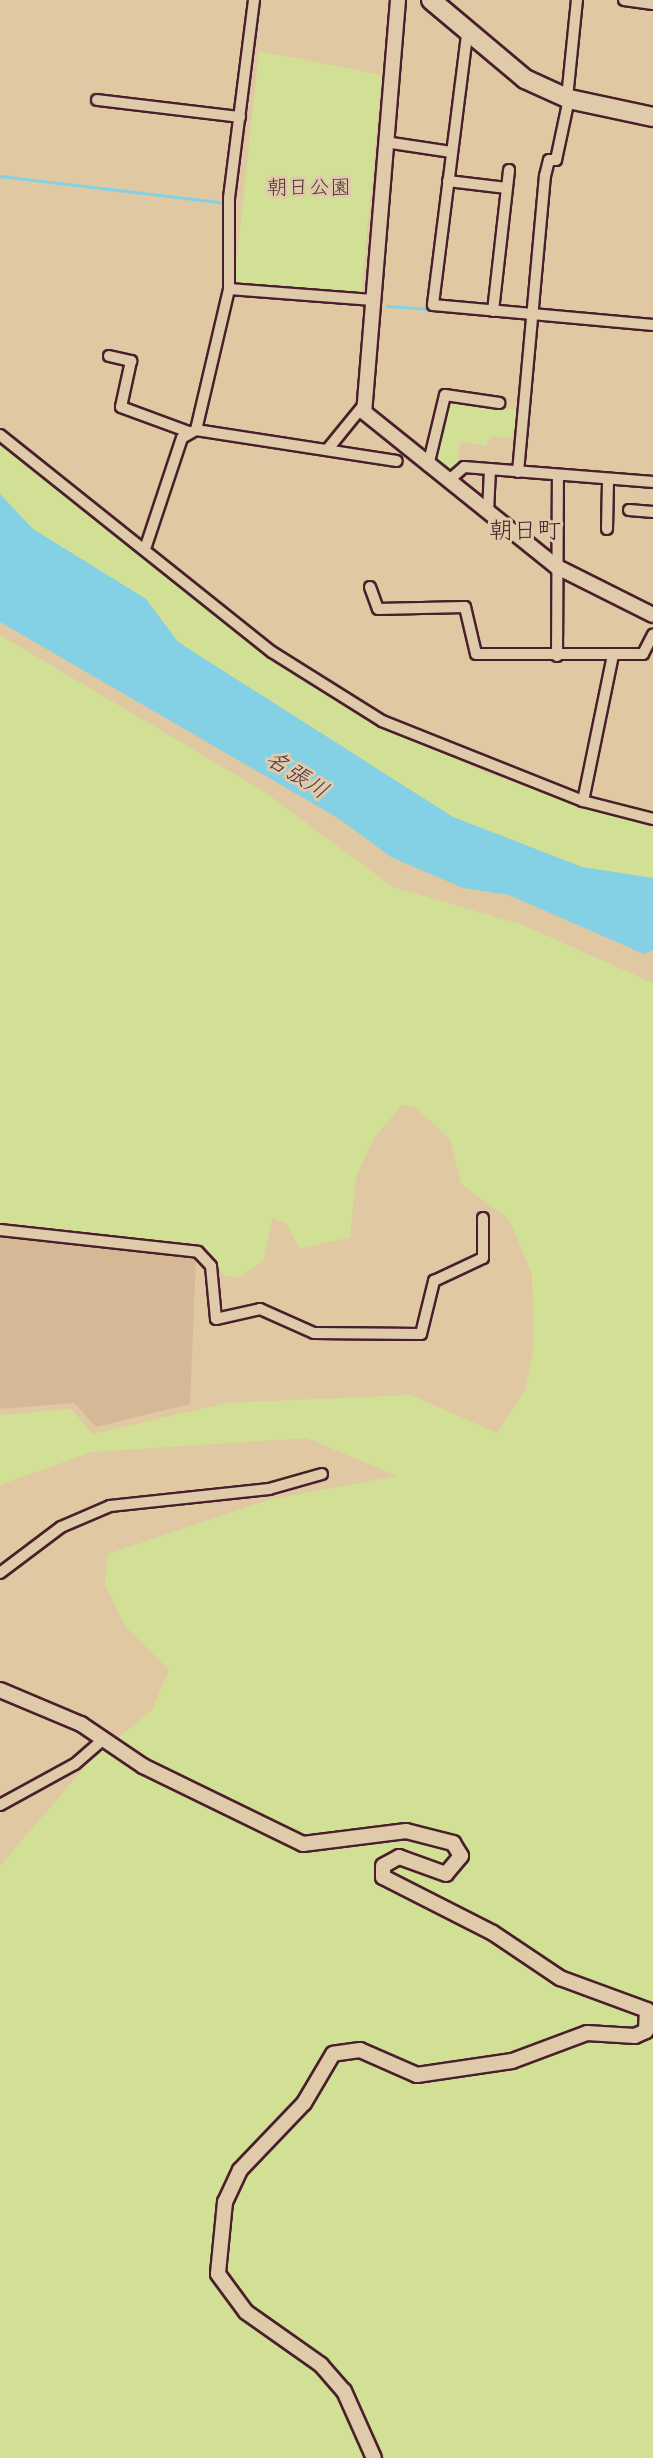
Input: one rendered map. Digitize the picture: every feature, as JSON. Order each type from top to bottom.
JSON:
[{"type":"main road","points":[[431,0],[467,35],[525,79],[568,99],[653,117]]},
{"type":"street","points":[[146,546],[192,431],[233,289],[229,204],[254,0]]},
{"type":"street","points":[[327,450],[362,407],[398,0]]},
{"type":"street","points":[[518,472],[545,176],[549,160],[556,160],[568,99],[577,0]]},
{"type":"street","points":[[624,0],[653,4]]},
{"type":"street","points":[[467,35],[433,305],[653,325]]},
{"type":"street","points":[[97,100],[240,117]]},
{"type":"street","points":[[385,142],[451,152]]},
{"type":"street","points":[[493,311],[509,170]]},
{"type":"street","points":[[448,181],[507,188]]},
{"type":"street","points":[[233,289],[373,300]]},
{"type":"street","points":[[109,356],[131,361],[119,412],[192,431],[397,461]]},
{"type":"street","points":[[428,466],[445,395],[499,403]]},
{"type":"street","points":[[362,407],[375,426],[557,567],[653,615]]},
{"type":"street","points":[[0,435],[146,546],[272,652],[382,721],[583,801],[653,819]]},
{"type":"street","points":[[448,481],[464,467],[558,479],[653,482]]},
{"type":"street","points":[[488,512],[490,469]]},
{"type":"street","points":[[557,656],[558,479]]},
{"type":"street","points":[[607,529],[608,480]]},
{"type":"street","points":[[629,510],[653,512]]},
{"type":"street","points":[[370,587],[378,609],[466,607],[476,654],[643,654],[653,634]]},
{"type":"street","points":[[583,801],[613,655]]},
{"type":"street","points":[[0,1230],[198,1252],[211,1266],[216,1319],[260,1309],[314,1333],[421,1334],[434,1281],[483,1258],[483,1218]]},
{"type":"street","points":[[0,1573],[61,1527],[110,1506],[269,1489],[322,1474]]},
{"type":"street","points":[[0,1690],[81,1724],[101,1741],[303,1844],[406,1831],[453,1843],[461,1856],[446,1874],[399,1857],[383,1866],[383,1877],[493,1933],[560,1978],[638,2004],[650,2018],[646,2031],[635,2036],[587,2033],[512,2061],[416,2075],[360,2050],[333,2054],[304,2103],[240,2170],[225,2202],[219,2274],[246,2312],[321,2365],[344,2391],[374,2458]]},
{"type":"street","points":[[0,1805],[75,1765],[101,1741]]},
{"type":"shaded area","points":[[0,1231],[196,1256],[190,1404],[96,1427],[74,1403],[0,1409]]},
{"type":"green space","name":"朝日公園","points":[[259,51],[382,75],[361,296],[234,285]]},
{"type":"green space","points":[[448,401],[521,410],[511,438],[493,436],[485,446],[460,441],[458,465],[445,477],[432,465]]},
{"type":"green space","points":[[0,438],[297,678],[388,729],[490,774],[653,828],[653,878],[582,867],[453,817],[178,642],[146,599],[32,529],[0,494]]},
{"type":"green space","points":[[0,635],[263,791],[393,887],[523,925],[653,983],[653,2458],[0,2458],[0,1866],[90,1761],[152,1710],[169,1670],[125,1626],[105,1585],[108,1554],[272,1499],[397,1476],[307,1438],[92,1452],[0,1485],[0,1415],[71,1409],[93,1434],[227,1403],[411,1395],[497,1433],[525,1391],[534,1348],[532,1275],[510,1220],[461,1184],[450,1139],[416,1108],[402,1105],[374,1138],[356,1177],[350,1237],[300,1249],[286,1223],[272,1218],[264,1260],[240,1277],[225,1276],[207,1251],[0,1222]]},
{"type":"water","name":"名張川","points":[[0,494],[33,529],[146,599],[178,642],[453,817],[582,867],[653,878],[653,950],[644,954],[509,895],[463,888],[391,857],[338,818],[0,622]]},
{"type":"waterway","points":[[0,176],[226,203]]},
{"type":"waterway","points":[[232,206],[234,260]]},
{"type":"waterway","points":[[387,306],[430,309]]},
{"type":"district","name":"朝日町","points":[[525,531]]}]
